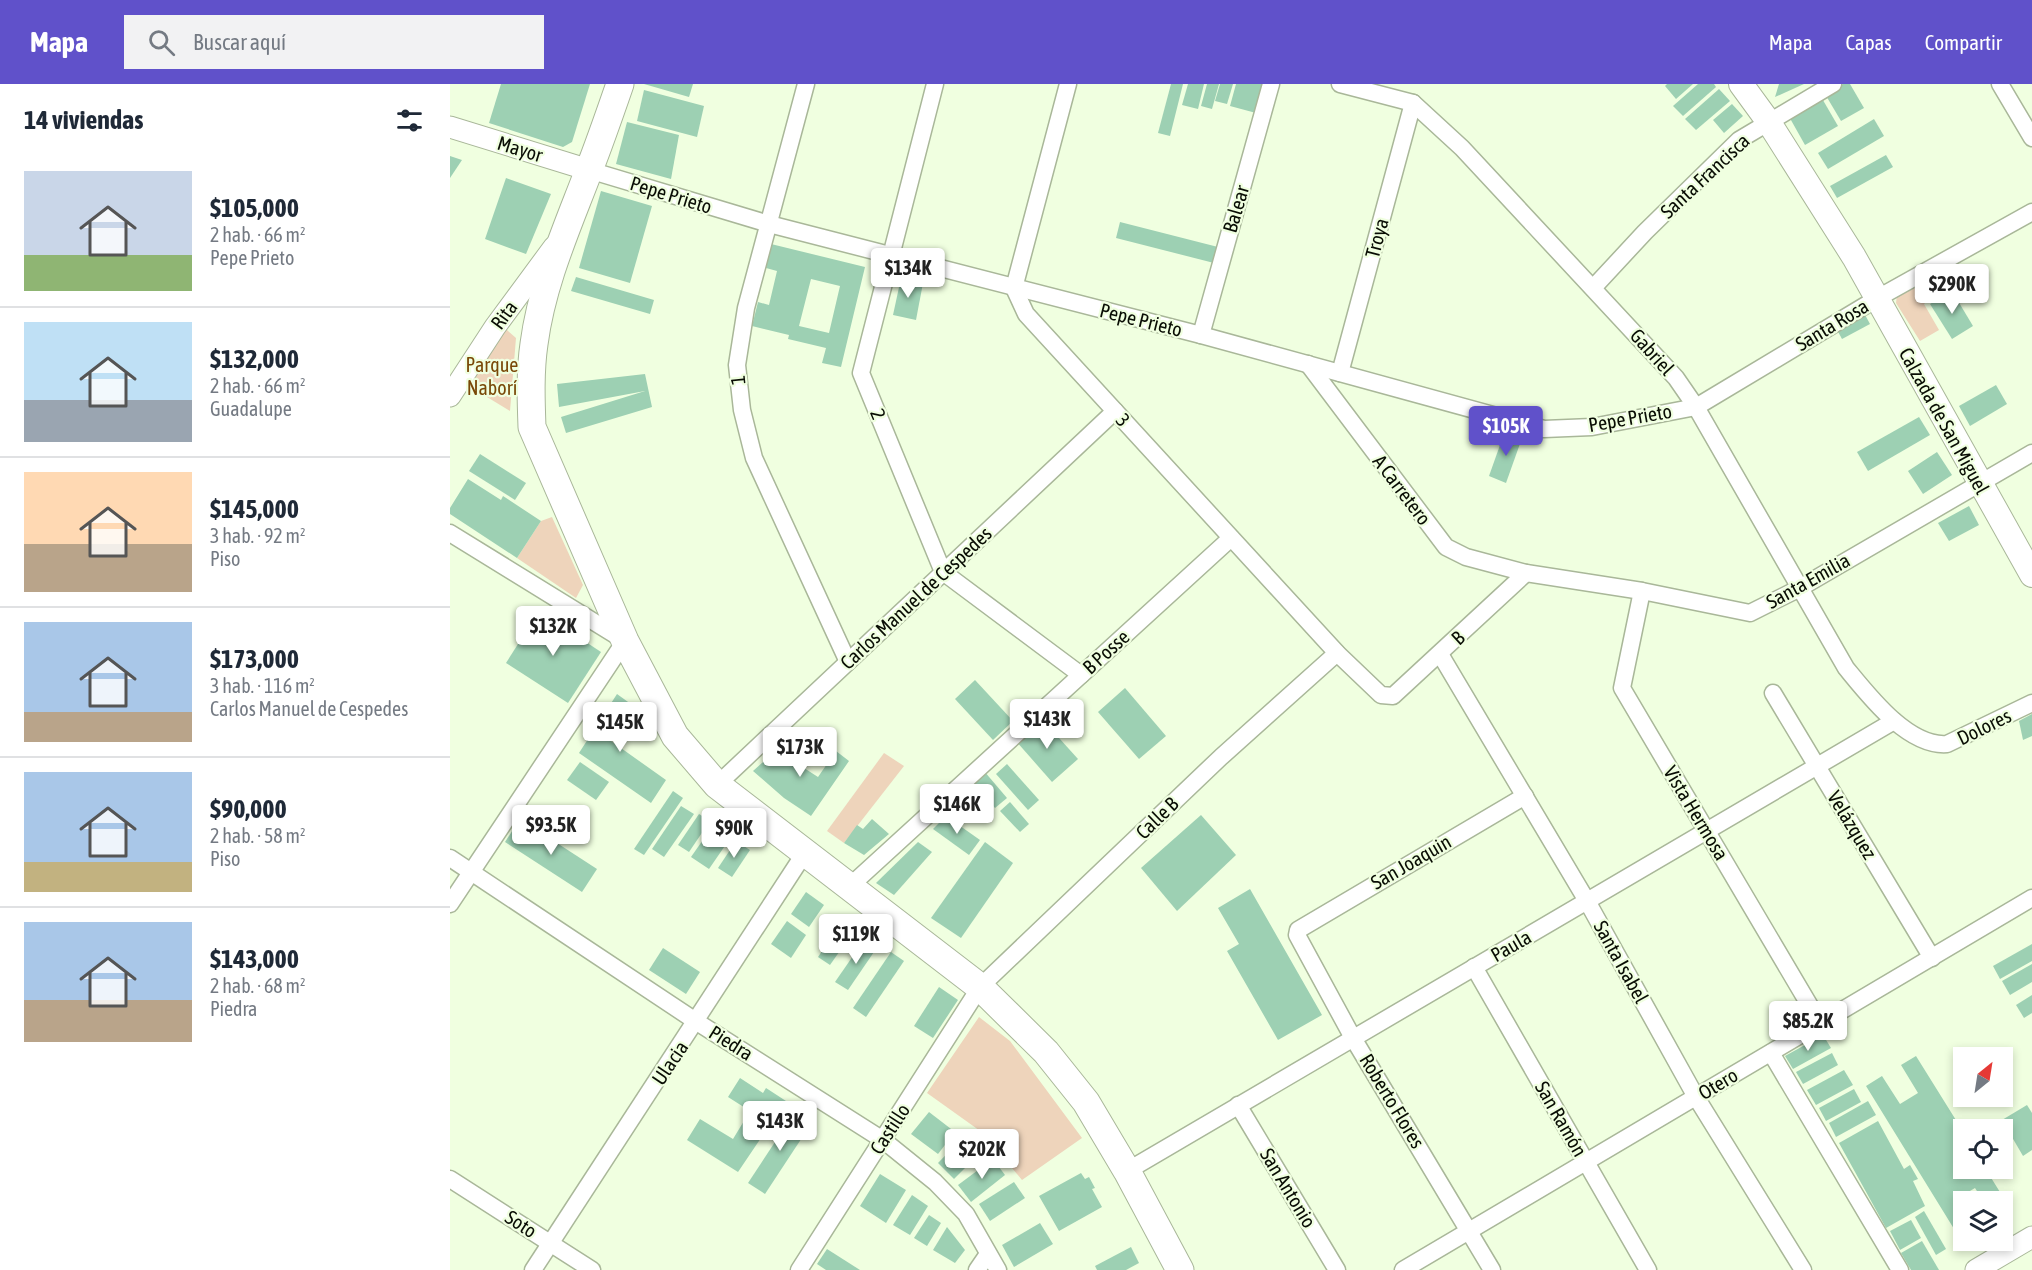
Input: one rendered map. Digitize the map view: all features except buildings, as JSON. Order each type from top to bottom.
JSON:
[{"type":"main road","points":[[620,84],[589,170],[561,237],[547,282],[534,345],[531,395],[532,427],[625,641],[675,736],[717,785],[980,987],[1053,1060],[1086,1102],[1127,1170],[1180,1270]]},
{"type":"main road","name":"Calzada de San Miguel","points":[[1741,84],[1768,121],[1849,248],[2032,575]]},
{"type":"street","name":"1","points":[[806,84],[746,308],[737,364],[742,410],[754,458],[848,662]]},
{"type":"street","name":"2","points":[[935,84],[861,373],[944,572]]},
{"type":"street","points":[[1014,288],[1068,84]]},
{"type":"street","name":"Balear","points":[[1201,335],[1271,84]]},
{"type":"street","name":"Gabriel","points":[[1340,84],[1413,103],[1462,148],[1676,378],[1696,407],[1845,668],[1894,721],[1936,745]]},
{"type":"street","name":"Santa Francisca","points":[[1593,288],[1739,140],[1833,84]]},
{"type":"street","points":[[2000,84],[2032,138]]},
{"type":"street","name":"Troya","points":[[1340,373],[1413,103]]},
{"type":"street","name":"Mayor","points":[[450,128],[589,170]]},
{"type":"street","name":"Pepe Prieto","points":[[589,170],[769,224],[1201,335],[1544,429],[1592,427],[1696,407]]},
{"type":"street","name":"Santa Rosa","points":[[1696,407],[1876,299],[2032,212]]},
{"type":"street","name":"Rita","points":[[450,396],[495,327],[561,237]]},
{"type":"street","name":"3","points":[[1014,288],[1026,314],[1337,653],[1381,695],[1386,697]]},
{"type":"street","name":"A Carretero","points":[[1308,364],[1446,548],[1466,557],[1526,573]]},
{"type":"street","name":"Carlos Manuel de Cespedes","points":[[717,785],[1115,411]]},
{"type":"street","name":"Santa Emilia","points":[[1526,573],[1642,591],[1750,613],[1798,589],[2032,453]]},
{"type":"street","points":[[450,533],[625,641],[450,904]]},
{"type":"street","name":"B Posse","points":[[849,886],[1231,538]]},
{"type":"street","points":[[944,572],[1081,675]]},
{"type":"street","name":"B","points":[[1386,697],[1393,696],[1526,573]]},
{"type":"street","name":"Vista Hermosa","points":[[1642,591],[1622,688],[1820,1023]]},
{"type":"street","name":"Calle B","points":[[980,987],[1221,757],[1337,653]]},
{"type":"street","name":"Santa Isabel","points":[[1440,654],[1587,901],[1696,1097],[1803,1270]]},
{"type":"street","name":"Velázquez","points":[[1773,693],[1932,958]]},
{"type":"street","name":"Dolores","points":[[1936,745],[1947,744],[1967,736],[2032,703]]},
{"type":"street","name":"Paula","points":[[1127,1170],[1894,721]]},
{"type":"street","name":"San Joaquin","points":[[1298,930],[1525,796]]},
{"type":"street","name":"Ulacia","points":[[533,1270],[697,1022],[804,854]]},
{"type":"street","name":"Piedra","points":[[450,858],[697,1022],[883,1140],[935,1182],[966,1214],[998,1270]]},
{"type":"street","name":"Otero","points":[[1403,1270],[2032,898]]},
{"type":"street","name":"Roberto Flores","points":[[1298,930],[1297,935],[1353,1038],[1492,1270]]},
{"type":"street","name":"San Ramón","points":[[1474,967],[1648,1270]]},
{"type":"street","name":"Castillo","points":[[799,1270],[980,987]]},
{"type":"street","points":[[1771,1053],[1900,1270]]},
{"type":"street","name":"San Antonio","points":[[1238,1105],[1337,1270]]},
{"type":"street","name":"Soto","points":[[450,1179],[592,1270]]},
{"type":"street","points":[[1976,1270],[2032,1237]]},
{"type":"street","points":[[977,1270],[988,1254]]},
{"type":"green space","points":[[1908,286],[1918,288],[1931,297],[1924,304],[1939,330],[1920,341],[1896,303],[1897,295]]},
{"type":"green space","name":"Parque Naborí","points":[[507,330],[516,338],[510,411],[464,383],[498,331]]},
{"type":"green space","points":[[552,517],[583,585],[576,598],[517,558],[541,521]]},
{"type":"green space","points":[[884,753],[904,766],[844,843],[827,831]]},
{"type":"green space","points":[[979,1017],[1010,1041],[1082,1138],[1022,1180],[983,1133],[927,1093]]}]
